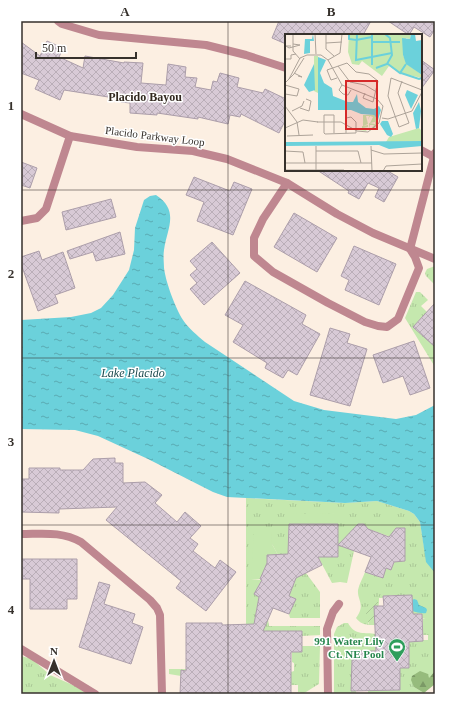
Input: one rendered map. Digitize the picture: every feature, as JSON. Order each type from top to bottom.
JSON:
[{"type":"street","points":[[58,21],[62,24],[99,35],[206,45],[246,55],[285,68]]},
{"type":"street","name":"Placido Parkway Loop","points":[[21,114],[70,136],[137,147],[194,150],[227,158],[287,183],[374,233],[435,259]]},
{"type":"street","points":[[21,221],[37,218],[46,209],[70,136]]},
{"type":"street","points":[[287,183],[263,219],[254,238],[254,256],[273,272],[328,303],[365,322],[387,327],[398,319],[419,268],[410,249],[435,155],[422,150]]},
{"type":"street","points":[[21,534],[60,534],[81,542],[150,600],[157,608],[160,615],[162,694]]},
{"type":"street","points":[[328,694],[327,629],[333,612],[339,604]]},
{"type":"street","points":[[21,649],[95,694]]},
{"type":"green space","points":[[435,266],[435,285],[425,273],[427,269]]},
{"type":"green space","points":[[416,292],[420,292],[428,300],[421,306],[427,312],[413,327],[435,346],[435,367],[405,318]]},
{"type":"green space","points":[[246,498],[345,503],[377,501],[414,514],[420,522],[424,547],[435,573],[435,671],[429,679],[414,687],[424,693],[423,694],[368,694],[368,691],[400,690],[400,668],[386,651],[354,651],[352,670],[355,674],[351,674],[351,690],[356,691],[356,694],[334,694],[334,634],[337,627],[344,623],[348,623],[357,632],[380,635],[391,641],[423,641],[428,640],[428,635],[423,635],[423,619],[430,619],[403,596],[390,595],[388,598],[379,598],[379,602],[375,602],[368,623],[369,625],[357,620],[356,618],[361,606],[358,590],[365,572],[382,578],[386,568],[391,570],[395,560],[396,562],[405,560],[405,531],[397,528],[397,518],[366,518],[366,527],[354,551],[347,583],[332,583],[316,553],[329,557],[338,557],[338,524],[335,524],[335,513],[289,525],[288,551],[296,551],[306,573],[320,592],[320,618],[290,618],[289,614],[296,599],[286,595],[278,555],[272,544],[251,579],[262,580],[254,594],[259,597],[255,619],[268,619],[269,626],[320,626],[320,635],[302,636],[290,634],[291,672],[294,671],[292,649],[302,646],[320,646],[319,684],[301,694],[298,692],[298,685],[268,685],[234,671],[181,670],[181,676],[169,674],[169,669],[246,669]]},
{"type":"green space","points":[[335,513],[335,524],[292,524],[292,514]]},
{"type":"green space","points":[[366,518],[397,518],[397,528],[394,531],[394,538],[368,529],[366,527]]},
{"type":"green space","points":[[254,532],[271,532],[272,544],[278,555],[267,563],[260,579],[251,579]]},
{"type":"green space","points":[[405,598],[430,598],[430,620],[421,618],[407,618]]},
{"type":"green space","points":[[379,602],[376,625],[369,625],[365,609],[370,604]]},
{"type":"green space","points":[[21,656],[32,659],[50,675],[75,686],[87,694],[21,694]]},
{"type":"green space","points":[[420,671],[428,674],[429,678],[435,671],[435,684],[424,693],[414,687],[411,680],[412,676]]},
{"type":"water","name":"Lake Placido","points":[[156,195],[168,207],[170,214],[164,255],[164,268],[169,288],[183,320],[190,329],[205,342],[294,401],[324,410],[396,419],[416,415],[435,405],[435,573],[426,562],[420,522],[414,514],[409,511],[377,501],[345,503],[227,497],[213,492],[148,459],[98,436],[75,430],[21,429],[21,320],[71,317],[91,313],[101,308],[113,295],[129,270],[134,250],[135,228],[144,200],[150,196]]},
{"type":"water","points":[[414,599],[417,600],[419,605],[426,608],[426,613],[413,611],[411,601]]},
{"type":"building","points":[[279,21],[371,21],[364,34],[285,34],[285,44],[272,38]]},
{"type":"building","points":[[388,21],[435,21],[435,29],[430,37],[414,27],[410,34]]},
{"type":"building","points":[[47,41],[63,48],[59,57],[83,68],[85,56],[124,63],[143,63],[141,83],[166,85],[168,64],[186,67],[185,77],[197,78],[195,87],[211,90],[213,81],[217,82],[220,73],[239,78],[237,87],[263,93],[265,89],[285,99],[285,121],[279,133],[241,114],[240,117],[230,115],[228,124],[198,117],[198,119],[157,113],[157,115],[130,113],[130,103],[121,102],[121,99],[64,90],[60,100],[35,89],[39,80],[21,73],[21,42],[40,56]]},
{"type":"building","points":[[422,61],[435,70],[422,88]]},
{"type":"building","points":[[21,162],[37,168],[30,188],[21,185]]},
{"type":"building","points":[[319,171],[388,171],[398,177],[384,202],[375,197],[379,188],[368,183],[359,199],[348,193],[349,191]]},
{"type":"building","points":[[194,177],[230,191],[234,182],[252,189],[233,235],[197,221],[204,202],[186,195]]},
{"type":"building","points":[[111,199],[116,217],[66,230],[62,212]]},
{"type":"building","points":[[294,213],[337,238],[317,272],[274,247]]},
{"type":"building","points":[[120,232],[125,254],[96,261],[93,252],[70,259],[67,251]]},
{"type":"building","points":[[212,242],[240,273],[204,305],[190,289],[197,283],[190,275],[197,269],[190,261]]},
{"type":"building","points":[[354,246],[396,264],[379,305],[345,290],[349,280],[341,276]]},
{"type":"building","points":[[39,251],[42,260],[63,252],[75,288],[55,295],[58,303],[38,311],[21,264],[21,257]]},
{"type":"building","points":[[245,281],[306,315],[302,324],[320,334],[297,375],[288,370],[283,378],[265,368],[267,363],[233,342],[243,325],[225,315]]},
{"type":"building","points":[[435,303],[435,347],[413,327]]},
{"type":"building","points":[[330,328],[350,334],[347,343],[367,349],[350,406],[310,395]]},
{"type":"building","points":[[414,341],[430,388],[410,395],[403,376],[383,383],[373,355]]},
{"type":"building","points":[[115,458],[115,463],[123,463],[123,483],[145,482],[162,495],[155,503],[177,522],[185,512],[201,526],[190,538],[198,544],[193,551],[215,568],[220,560],[236,572],[206,611],[176,588],[181,581],[106,520],[117,507],[59,509],[59,513],[21,512],[21,479],[29,479],[29,468],[83,470],[93,459]]},
{"type":"building","points":[[289,524],[338,524],[338,557],[318,557],[322,565],[296,578],[289,596],[296,599],[289,614],[273,608],[263,631],[302,631],[302,652],[291,652],[291,694],[180,694],[181,670],[186,671],[186,623],[222,623],[222,625],[254,624],[259,597],[254,594],[262,580],[260,579],[267,563],[267,555],[288,554]]},
{"type":"building","points":[[358,524],[364,524],[368,529],[389,537],[396,528],[405,528],[405,561],[394,562],[391,570],[386,568],[383,578],[365,572],[371,557],[338,545]]},
{"type":"building","points":[[21,559],[77,559],[77,599],[67,599],[67,609],[30,609],[30,579],[21,579]]},
{"type":"building","points":[[99,582],[110,585],[104,604],[135,614],[132,623],[143,627],[131,664],[79,647]]},
{"type":"building","points":[[412,595],[413,614],[422,614],[423,641],[409,642],[409,668],[400,668],[400,690],[351,691],[352,660],[354,660],[354,651],[376,651],[374,606],[384,606],[383,596]]},
{"type":"place","name":"991 Water Lily Ct. NE Pool","points":[[397,662]]},
{"type":"district","name":"Placido Bayou","points":[[145,97]]}]
